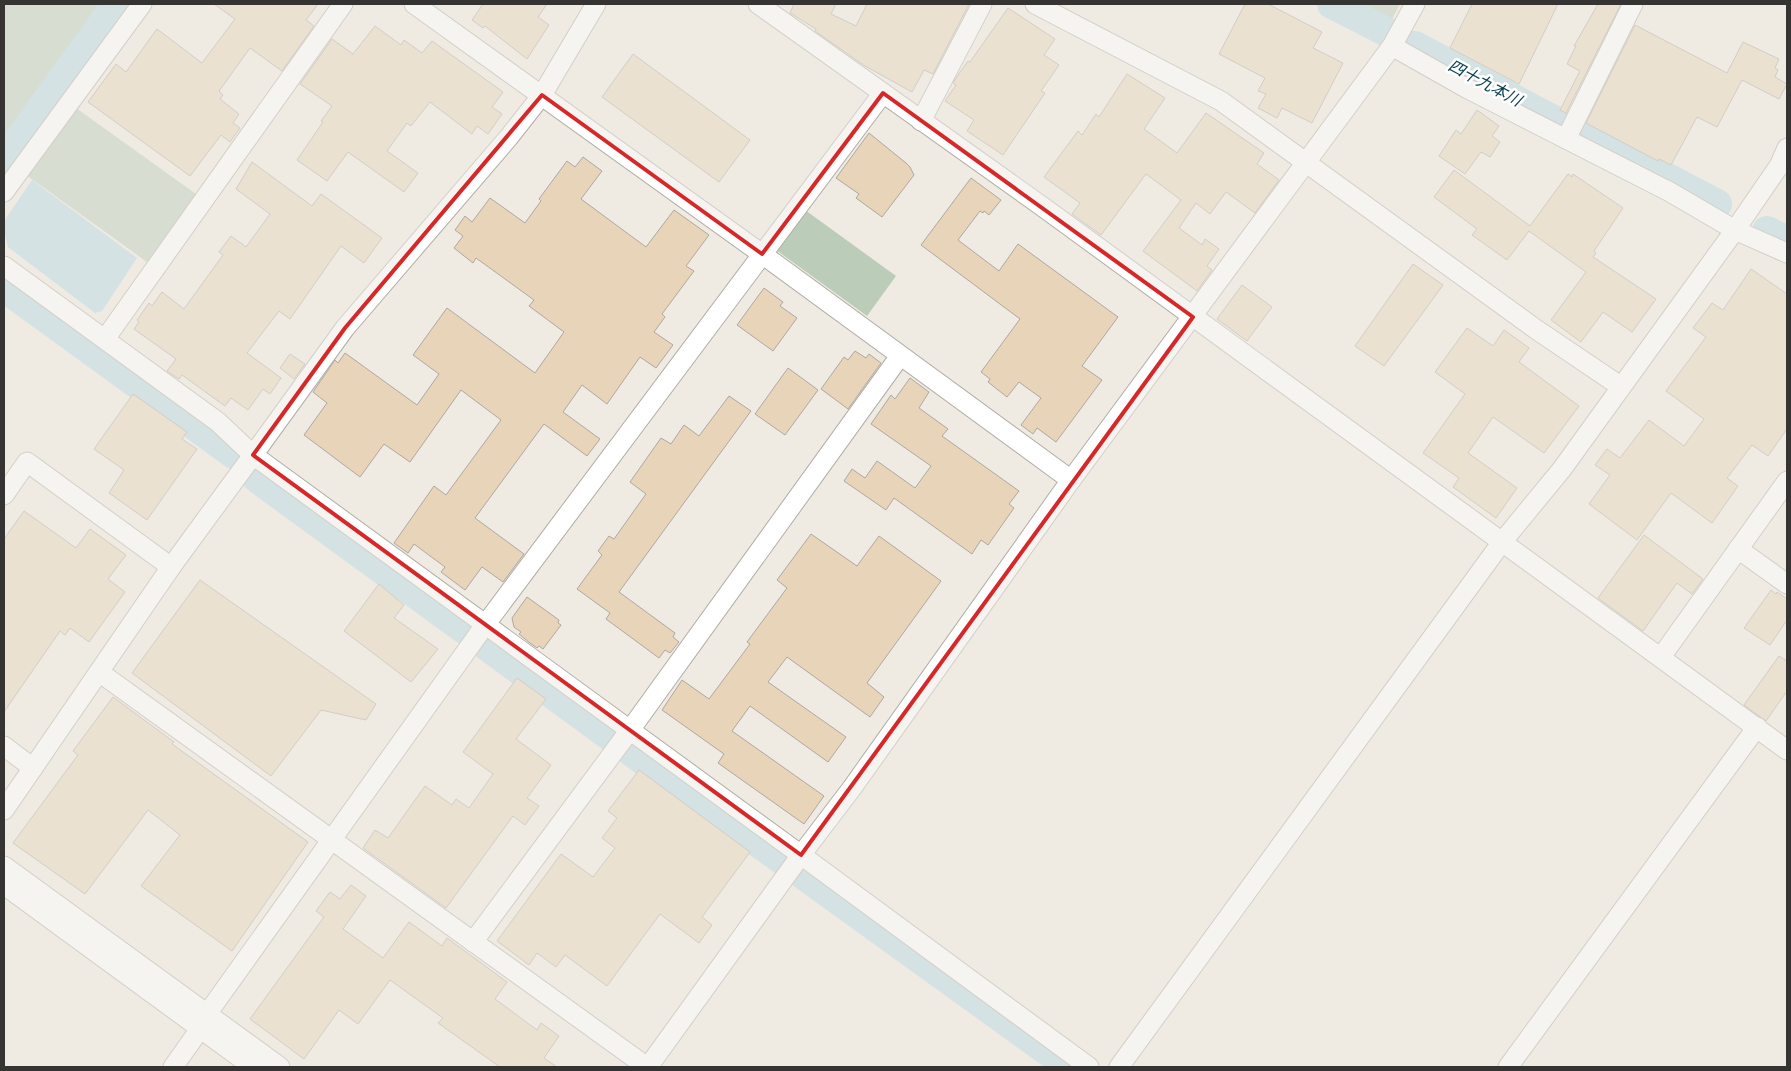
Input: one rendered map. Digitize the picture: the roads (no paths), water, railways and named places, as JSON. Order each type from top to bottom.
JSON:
[{"type":"street","points":[[4,192],[142,4]]},
{"type":"street","points":[[105,340],[343,4]]},
{"type":"street","points":[[414,4],[762,254],[1071,480]]},
{"type":"street","points":[[4,810],[171,568],[345,328],[509,137],[542,95],[596,4]]},
{"type":"street","points":[[758,4],[1043,207],[1787,750]]},
{"type":"street","points":[[921,121],[982,4]]},
{"type":"street","points":[[1036,4],[1221,102],[1537,330],[1620,386]]},
{"type":"street","points":[[99,672],[647,1067],[852,788],[1071,480],[1392,46],[1415,4]]},
{"type":"street","points":[[1566,139],[1633,4]]},
{"type":"street","points":[[1392,46],[1468,89],[1670,192],[1735,230],[1787,253]]},
{"type":"street","points":[[173,1067],[485,624],[883,94]]},
{"type":"street","points":[[1119,1067],[1502,542],[1562,469],[1620,386],[1735,230],[1779,166],[1787,148]]},
{"type":"street","points":[[4,266],[218,422],[253,455],[1089,1067]]},
{"type":"street","points":[[474,942],[630,730],[900,356]]},
{"type":"street","points":[[4,495],[28,462],[171,568]]},
{"type":"street","points":[[1661,657],[1787,481]]},
{"type":"street","points":[[1738,549],[1787,584]]},
{"type":"street","points":[[1508,1067],[1757,727]]},
{"type":"street","points":[[4,746],[33,768]]},
{"type":"street","points":[[4,866],[204,1021],[253,1067]]},
{"type":"street","points":[[4,886],[204,1021],[280,1067]]},
{"type":"water","points":[[32,180],[137,258],[102,311],[95,313],[8,247],[4,221]]},
{"type":"waterway","points":[[4,160],[117,4]]},
{"type":"waterway","name":"四十九本川","points":[[1332,4],[1387,32]]},
{"type":"waterway","name":"四十九本川","points":[[1415,46],[1555,121]]},
{"type":"waterway","name":"四十九本川","points":[[1589,137],[1717,204]]},
{"type":"waterway","name":"四十九本川","points":[[1767,231],[1787,241]]},
{"type":"waterway","points":[[4,287],[234,454]]},
{"type":"waterway","points":[[255,476],[464,629]]},
{"type":"waterway","points":[[487,646],[614,739]]},
{"type":"waterway","points":[[632,752],[787,863]]},
{"type":"waterway","points":[[804,875],[1070,1067]]}]
